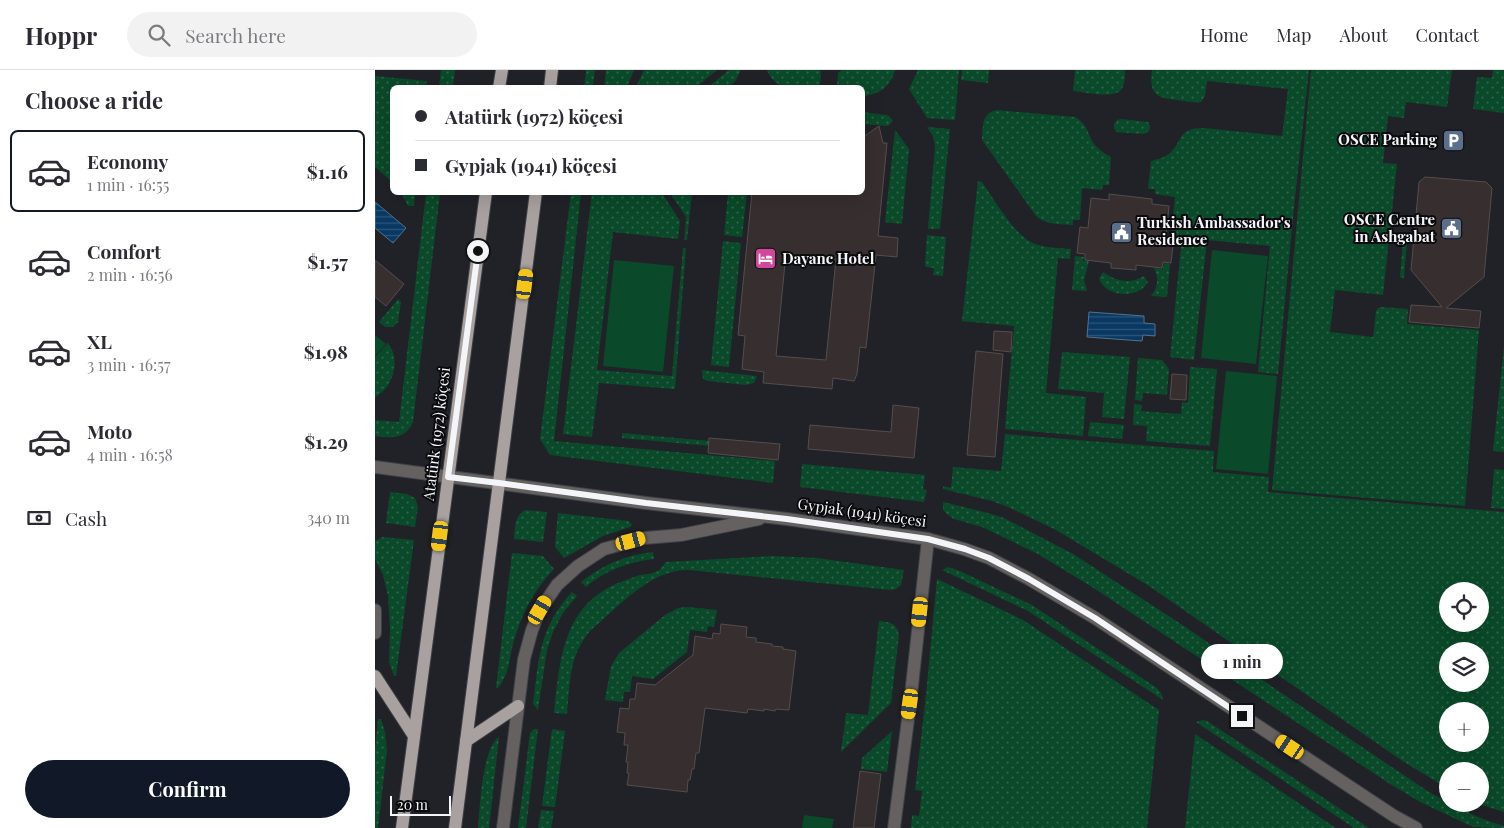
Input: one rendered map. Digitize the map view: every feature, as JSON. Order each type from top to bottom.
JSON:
[{"type":"main road","points":[[500,85],[502,70]]},
{"type":"main road","points":[[550,85],[552,70]]},
{"type":"main road","name":"Atatürk (1972) köçesi","points":[[402,828],[485,195]]},
{"type":"main road","points":[[455,828],[536,195]]},
{"type":"main road","points":[[375,676],[414,736]]},
{"type":"main road","points":[[466,741],[518,706]]},
{"type":"street","name":"Gypjak (1941) köçesi","points":[[375,467],[646,503],[771,517],[928,539],[965,549],[989,558],[1095,618],[1394,816],[1416,828]]},
{"type":"street","points":[[503,828],[524,659],[540,610],[568,573],[604,548],[645,538],[681,535],[771,517]]},
{"type":"street","points":[[894,828],[928,539]]},
{"type":"street","points":[[375,610],[375,633]]},
{"type":"green space","points":[[441,70],[455,70],[453,85],[439,85]]},
{"type":"green space","points":[[586,70],[595,70],[593,85],[584,85]]},
{"type":"green space","points":[[606,70],[634,70],[628,85],[604,85]]},
{"type":"green space","points":[[644,70],[717,70],[698,85],[637,85]]},
{"type":"green space","points":[[729,70],[741,70],[732,85],[710,85]]},
{"type":"green space","points":[[767,70],[820,70],[821,72],[820,85],[781,85],[771,78]]},
{"type":"green space","points":[[842,70],[895,70],[891,81],[883,89],[874,94],[865,96],[865,85],[837,85],[838,73]]},
{"type":"green space","points":[[918,70],[959,70],[955,120],[927,118],[909,89]]},
{"type":"green space","points":[[962,70],[989,70],[988,83],[961,80]]},
{"type":"green space","points":[[1075,70],[1125,70],[1125,80],[1121,90],[1117,93],[1098,94],[1073,91]]},
{"type":"green space","points":[[1152,70],[1309,70],[1278,374],[1258,372],[1270,246],[1207,240],[1194,360],[1170,357],[1182,237],[1171,236],[1175,197],[1155,194],[1155,189],[1148,189],[1151,161],[1170,153],[1183,135],[1190,130],[1204,128],[1282,136],[1288,89],[1207,81],[1205,96],[1201,102],[1169,99],[1155,93],[1151,78]]},
{"type":"green space","points":[[1311,70],[1452,70],[1447,107],[1406,102],[1404,118],[1388,116],[1383,163],[1397,164],[1383,295],[1335,290],[1330,332],[1373,337],[1376,311],[1381,307],[1408,309],[1407,324],[1479,330],[1465,506],[1272,490]]},
{"type":"green space","points":[[1493,70],[1504,70],[1504,113],[1473,109],[1477,77],[1492,78]]},
{"type":"green space","points":[[375,76],[427,81],[426,85],[390,85],[390,180],[375,167]]},
{"type":"green space","points":[[997,110],[1075,117],[1085,126],[1096,146],[1111,157],[1109,185],[1103,185],[1102,190],[1082,188],[1080,220],[1073,220],[1073,225],[1049,223],[1036,216],[982,140],[985,117]]},
{"type":"green space","points":[[865,112],[889,116],[893,121],[888,126],[865,124]]},
{"type":"green space","points":[[1117,120],[1148,122],[1150,130],[1143,134],[1116,132],[1114,124]]},
{"type":"green space","points":[[927,127],[950,129],[940,229],[928,229],[935,146],[933,136]]},
{"type":"green space","points":[[895,130],[909,149],[902,224],[885,222]]},
{"type":"green space","points":[[978,181],[982,182],[1013,226],[1028,240],[1035,244],[1053,248],[1071,249],[1070,259],[1058,258],[1046,393],[1086,397],[1083,436],[1005,429],[1014,326],[962,321]]},
{"type":"green space","points":[[402,195],[415,195],[414,206],[408,206]]},
{"type":"green space","points":[[426,195],[440,195],[413,422],[410,428],[402,435],[392,437],[375,436],[375,420],[399,422]]},
{"type":"green space","points":[[571,195],[581,195],[554,441],[775,461],[773,483],[550,455],[540,439]]},
{"type":"green space","points":[[592,195],[663,195],[680,221],[678,239],[613,232],[597,370],[672,376],[683,248],[686,248],[675,389],[599,383],[592,437],[563,434]]},
{"type":"green space","points":[[671,195],[692,195],[687,240],[684,240],[686,217]]},
{"type":"green space","points":[[728,195],[747,195],[742,237],[724,235]]},
{"type":"green space","points":[[927,235],[946,237],[943,276],[933,275],[934,268],[926,267],[925,265]]},
{"type":"green space","points":[[723,241],[741,243],[729,367],[711,365]]},
{"type":"green space","points":[[1403,241],[1407,241],[1404,278],[1400,277]]},
{"type":"green space","points":[[1212,250],[1268,256],[1256,364],[1201,358]]},
{"type":"green space","points":[[1075,256],[1084,257],[1083,261],[1089,261],[1084,280],[1087,291],[1072,290]]},
{"type":"green space","points":[[614,260],[674,266],[663,372],[603,366]]},
{"type":"green space","points":[[1164,263],[1170,264],[1167,297],[1151,296],[1157,283],[1154,268],[1163,269]]},
{"type":"green space","points":[[1103,272],[1113,278],[1124,281],[1139,279],[1144,276],[1148,282],[1144,288],[1137,292],[1122,294],[1107,289],[1102,284],[1099,278]]},
{"type":"green space","points":[[398,299],[401,302],[398,322],[393,327],[385,327],[379,322]]},
{"type":"green space","points":[[375,335],[386,344],[375,356]]},
{"type":"green space","points":[[388,343],[392,350],[395,365],[387,387],[375,397],[375,357]]},
{"type":"green space","points":[[1504,346],[1504,452],[1493,451]]},
{"type":"green space","points":[[1062,352],[1130,357],[1124,419],[1102,417],[1104,393],[1058,389]]},
{"type":"green space","points":[[1138,358],[1162,360],[1169,369],[1167,395],[1143,393],[1142,401],[1135,400]]},
{"type":"green space","points":[[1190,367],[1217,369],[1210,446],[1146,441],[1147,426],[1133,425],[1134,404],[1142,405],[1141,411],[1181,414],[1182,402],[1188,403]]},
{"type":"green space","points":[[702,370],[757,376],[754,383],[746,385],[708,381],[703,379]]},
{"type":"green space","points":[[1226,371],[1277,376],[1268,474],[1216,469]]},
{"type":"green space","points":[[1090,422],[1124,425],[1122,439],[1088,436]]},
{"type":"green space","points":[[622,433],[710,441],[710,446],[622,438]]},
{"type":"green space","points":[[1005,434],[1214,451],[1213,472],[1269,477],[1268,492],[1504,512],[1504,812],[1489,807],[1489,762],[1439,762],[1439,783],[1404,762],[1149,586],[1056,530],[992,501],[943,489],[943,486],[951,488],[953,467],[1001,471]]},
{"type":"green space","points":[[802,464],[925,475],[923,489],[927,490],[924,502],[800,487]]},
{"type":"green space","points":[[1494,469],[1504,470],[1504,509],[1491,508]]},
{"type":"green space","points":[[390,492],[407,494],[415,498],[418,507],[415,527],[386,523]]},
{"type":"green space","points":[[943,502],[1004,518],[1073,554],[1439,797],[1439,811],[1390,784],[1092,587],[1038,554],[982,527],[954,519],[943,510]]},
{"type":"green space","points":[[526,510],[547,512],[543,542],[514,539],[517,518]]},
{"type":"green space","points":[[558,513],[629,521],[632,525],[603,536],[564,558],[555,547]]},
{"type":"green space","points":[[383,537],[414,540],[396,676],[394,676],[389,662],[388,596],[383,575],[375,559],[375,541]]},
{"type":"green space","points":[[653,552],[654,559],[635,562],[609,571],[586,587],[581,582],[615,562]]},
{"type":"green space","points":[[512,553],[543,556],[554,569],[540,586],[524,613],[513,644],[507,672],[502,683],[496,688]]},
{"type":"green space","points":[[772,556],[817,558],[904,570],[901,585],[891,590],[688,570],[674,571],[661,576],[623,601],[590,631],[583,640],[574,660],[567,714],[554,713],[562,655],[567,637],[585,606],[599,593],[618,583],[657,571],[666,562]]},
{"type":"green space","points":[[948,567],[1032,605],[1157,688],[1163,700],[1028,611],[942,570]]},
{"type":"green space","points":[[937,579],[1023,620],[1159,710],[1147,828],[911,828],[912,815],[919,816],[922,791],[915,790]]},
{"type":"green space","points":[[572,592],[577,596],[563,613],[553,632],[547,650],[538,710],[533,704],[542,644],[553,618]]},
{"type":"green space","points":[[678,608],[717,610],[714,627],[708,626],[707,632],[690,630],[687,652],[653,679],[632,676],[630,692],[624,692],[623,702],[605,700],[611,666],[619,653],[665,615]]},
{"type":"green space","points":[[879,621],[895,626],[899,635],[891,703],[841,752],[846,713],[868,715]]},
{"type":"green space","points":[[378,719],[381,719],[385,732],[387,750],[378,828],[375,828],[375,748]]},
{"type":"green space","points":[[1203,720],[1369,828],[1354,828],[1196,722]]},
{"type":"green space","points":[[534,729],[538,729],[526,828],[518,828],[530,733]]},
{"type":"green space","points":[[552,729],[565,731],[555,807],[542,806]]},
{"type":"green space","points":[[892,731],[887,772],[861,769],[862,758]]},
{"type":"green space","points":[[1195,734],[1336,828],[1185,828]]},
{"type":"green space","points":[[499,737],[489,828],[478,828],[485,765],[493,743]]},
{"type":"green space","points":[[541,810],[554,811],[551,828],[538,828]]},
{"type":"green space","points":[[1441,812],[1468,812],[1504,826],[1504,828],[1473,827]]},
{"type":"green space","points":[[804,815],[834,819],[832,828],[802,828]]},
{"type":"water","points":[[375,202],[406,228],[393,243],[375,228]]},
{"type":"water","points":[[1089,312],[1144,316],[1144,323],[1155,324],[1155,336],[1143,335],[1142,341],[1087,337]]},
{"type":"building","name":"Dayanc Hotel","points":[[879,126],[883,143],[887,143],[878,236],[898,238],[897,257],[876,255],[866,348],[860,347],[857,374],[854,381],[833,378],[832,389],[763,383],[764,372],[742,369],[745,336],[738,335],[752,195],[865,195],[865,136]],"holes":[[[786,253],[810,264],[836,259],[826,360],[776,356]]]},
{"type":"building","name":"OSCE Centre in Ashgabat","points":[[1425,177],[1486,182],[1492,188],[1484,277],[1446,308],[1481,311],[1479,328],[1409,322],[1411,305],[1442,307],[1411,270],[1419,182]]},
{"type":"building","name":"Turkish Ambassador's Residence","points":[[1109,194],[1152,199],[1152,204],[1169,206],[1166,236],[1174,237],[1171,263],[1163,262],[1162,268],[1136,265],[1136,270],[1111,268],[1111,263],[1085,260],[1085,254],[1077,253],[1080,227],[1088,228],[1091,198],[1109,200]]},
{"type":"building","points":[[375,260],[404,284],[386,306],[375,297]]},
{"type":"building","points":[[994,331],[1012,332],[1011,352],[993,350]]},
{"type":"building","points":[[976,351],[1003,354],[995,457],[967,455]]},
{"type":"building","points":[[1172,374],[1187,375],[1186,400],[1170,399]]},
{"type":"building","points":[[893,405],[919,408],[914,458],[808,449],[810,425],[891,432]]},
{"type":"building","points":[[709,438],[780,444],[778,460],[708,453]]},
{"type":"building","points":[[721,624],[747,627],[746,637],[756,638],[756,642],[772,644],[772,646],[796,651],[789,710],[776,709],[775,711],[764,709],[764,711],[748,709],[747,713],[705,708],[699,753],[696,753],[694,769],[692,769],[690,780],[688,780],[687,792],[627,785],[629,773],[627,773],[628,762],[626,762],[628,745],[624,745],[625,733],[617,732],[620,708],[629,709],[630,699],[635,699],[637,683],[655,685],[693,655],[695,636],[712,639],[713,633],[720,634]]},
{"type":"building","points":[[860,771],[881,774],[874,828],[853,828]]},
{"type":"place","name":"OSCE Parking","points":[[1453,140]]},
{"type":"place","name":"OSCE Centre in Ashgabat","points":[[1451,229]]},
{"type":"place","name":"Turkish Ambassador's Residence","points":[[1121,232]]},
{"type":"place","name":"Dayanc Hotel","points":[[766,259]]},
{"type":"route","points":[[478,251],[448,477],[787,519],[928,539],[965,549],[989,558],[1029,579],[1095,618],[1242,716]]}]
